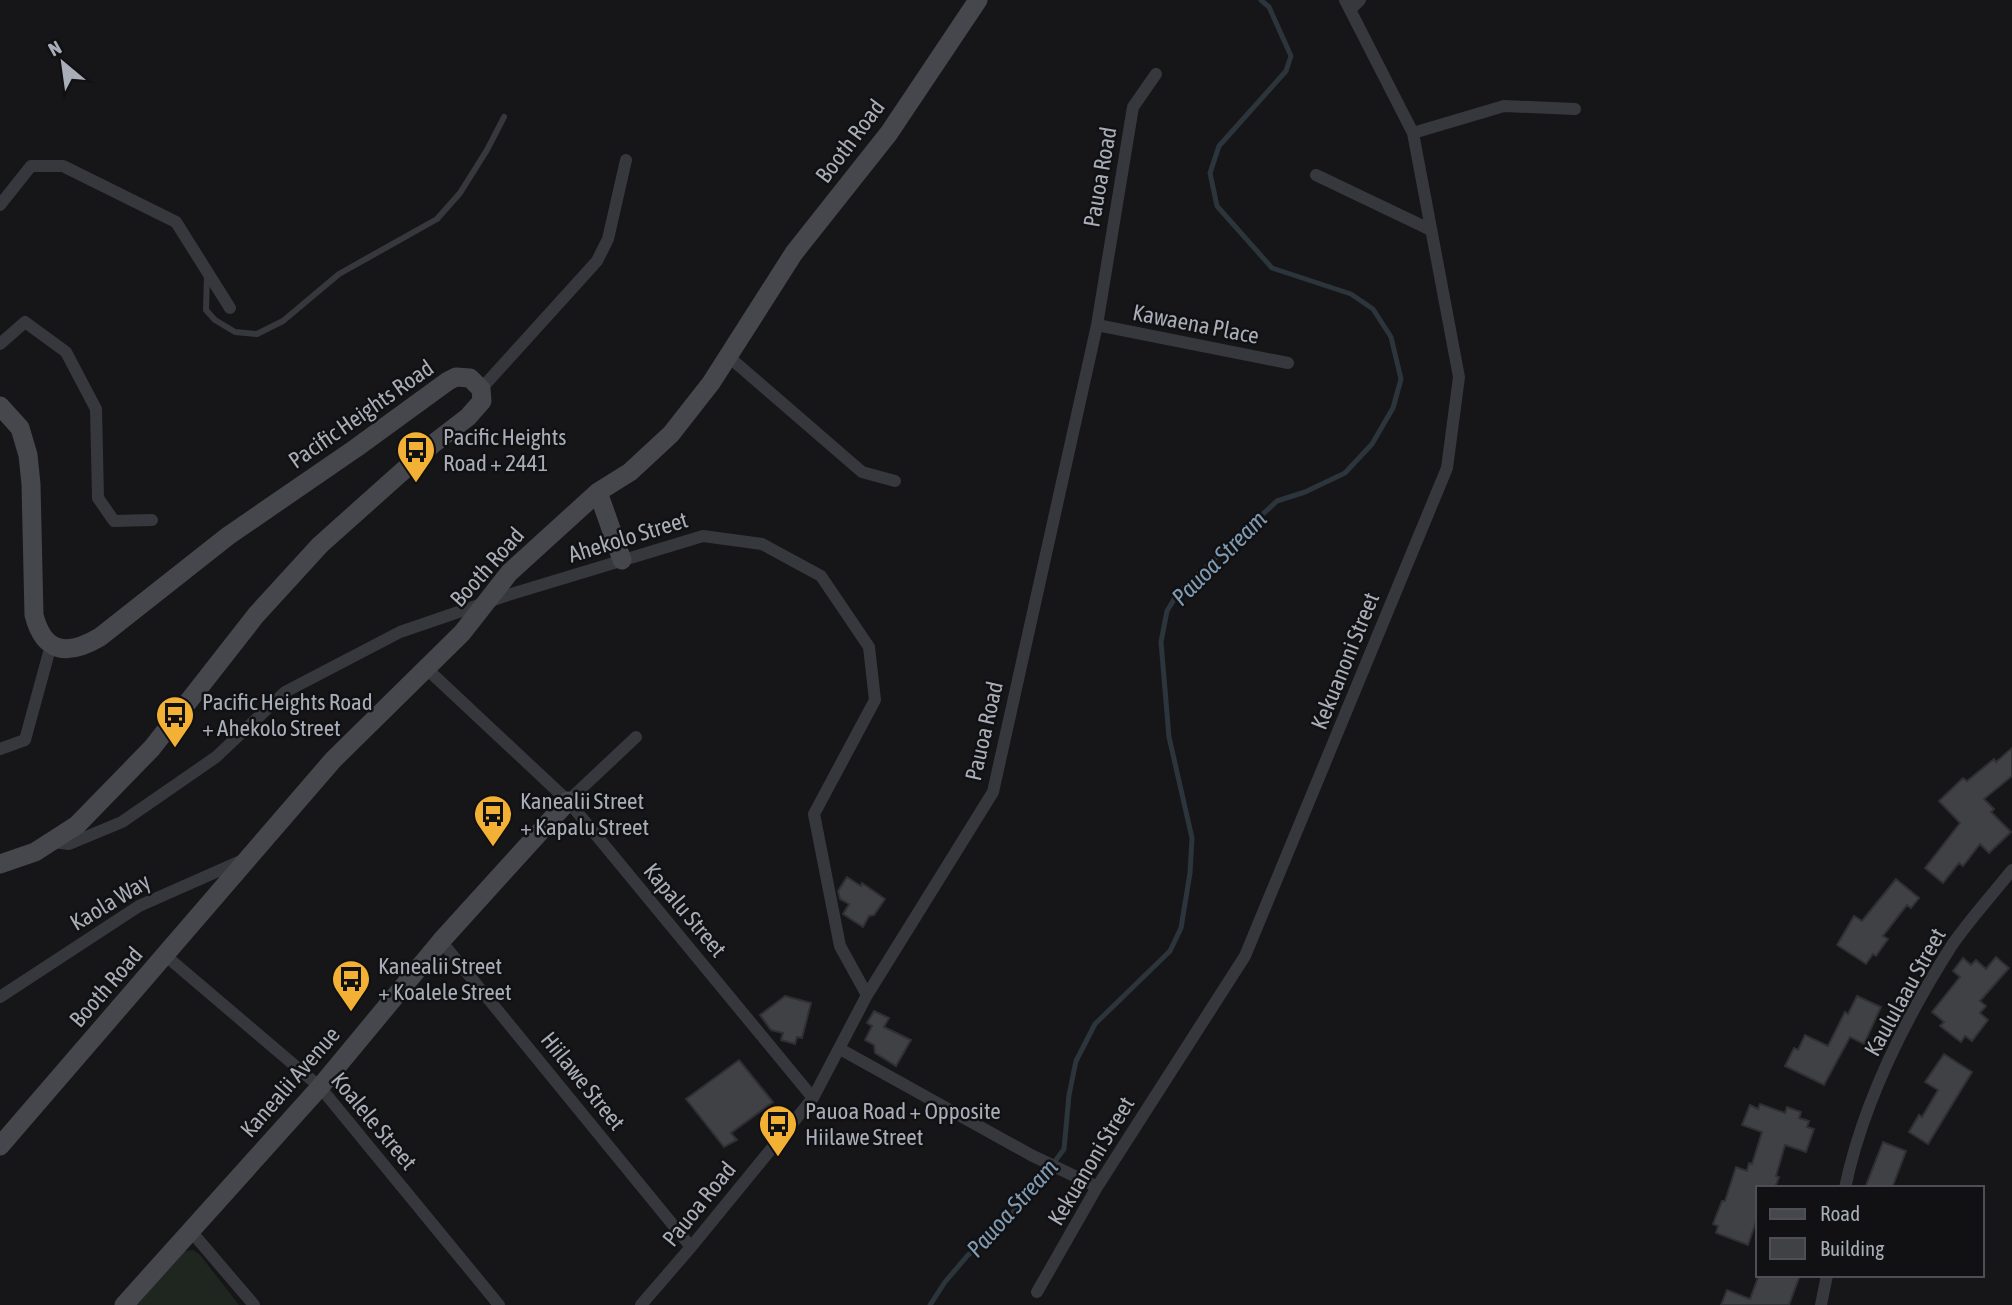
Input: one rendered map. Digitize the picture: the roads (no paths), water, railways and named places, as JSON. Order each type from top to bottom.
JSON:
[{"type":"street","name":"Booth Road","points":[[0,1146],[333,760],[427,669],[487,602],[509,573],[598,492],[630,472],[671,434],[729,357],[794,253],[889,133],[978,0]]},
{"type":"street","points":[[1347,5],[1360,0]]},
{"type":"street","name":"Kekuanoni Street","points":[[1037,1292],[1097,1187],[1245,956],[1447,468],[1459,377],[1413,133],[1347,5]]},
{"type":"street","name":"Pauoa Road","points":[[641,1305],[813,1098],[867,995],[993,792],[1097,326],[1133,107],[1156,74]]},
{"type":"street","points":[[1413,133],[1504,106],[1575,110]]},
{"type":"street","points":[[0,864],[35,852],[77,825],[152,748],[249,624],[320,545],[477,408],[482,401],[481,389],[597,261],[608,239],[626,160]]},
{"type":"street","points":[[0,205],[31,166],[63,166],[176,222],[230,308]]},
{"type":"street","points":[[1316,175],[1431,230]]},
{"type":"street","points":[[0,344],[25,322],[66,352],[96,409],[98,498],[114,521],[152,520]]},
{"type":"street","name":"Kawaena Place","points":[[1097,326],[1288,363]]},
{"type":"street","points":[[729,357],[862,472],[895,481]]},
{"type":"street","name":"Pacific Heights Road","points":[[51,645],[75,649],[100,637],[228,536],[448,381],[456,377],[470,378],[481,389]]},
{"type":"street","points":[[0,406],[20,428],[28,455],[34,615],[39,631],[51,645],[25,740],[0,749]]},
{"type":"street","points":[[598,492],[622,560]]},
{"type":"street","name":"Ahekolo Street","points":[[53,842],[69,844],[122,822],[216,757],[285,692],[400,632],[487,602],[703,536],[762,544],[821,576],[869,647],[875,700],[814,814],[840,946],[867,995]]},
{"type":"street","name":"Kapalu Street","points":[[427,669],[568,801],[813,1098]]},
{"type":"street","name":"Kanealii Avenue","points":[[124,1305],[320,1087],[441,941],[568,801],[636,737]]},
{"type":"street","name":"Kaola Way","points":[[0,997],[139,906],[249,857]]},
{"type":"street","name":"Kaululaau Street","points":[[1845,1186],[1852,1158],[1893,1048],[1953,944],[2012,870]]},
{"type":"street","name":"Hiilawe Street","points":[[441,941],[691,1248]]},
{"type":"street","name":"Koalele Street","points":[[166,956],[320,1087],[499,1305]]},
{"type":"street","points":[[840,1049],[1031,1155],[1097,1187]]},
{"type":"street","points":[[190,1230],[254,1305]]},
{"type":"street","points":[[1821,1305],[1827,1277]]},
{"type":"lane","points":[[208,272],[206,310],[215,320],[235,332],[257,334],[283,321],[339,274],[437,219],[460,193],[505,117]]},
{"type":"waterway","name":"Pauoa Stream","points":[[930,1305],[968,1255],[993,1235],[1039,1183],[1064,1149],[1069,1095],[1076,1061],[1095,1024],[1170,951],[1181,928],[1190,873],[1192,838],[1169,737],[1161,642],[1167,611],[1178,593],[1277,501],[1305,492],[1345,473],[1372,444],[1393,408],[1401,379],[1391,337],[1373,309],[1351,294],[1272,268],[1217,206],[1210,173],[1219,146],[1286,71],[1291,56],[1269,7],[1261,0]]},
{"type":"place","name":"Pacific Heights Road + 2441","points":[[416,484]]},
{"type":"place","name":"Pacific Heights Road + Ahekolo Street","points":[[175,749]]},
{"type":"place","name":"Kanealii Street + Kapalu Street","points":[[493,848]]},
{"type":"place","name":"Kanealii Street + Koalele Street","points":[[351,1013]]},
{"type":"place","name":"Pauoa Road + Opposite Hiilawe Street","points":[[778,1158]]}]
